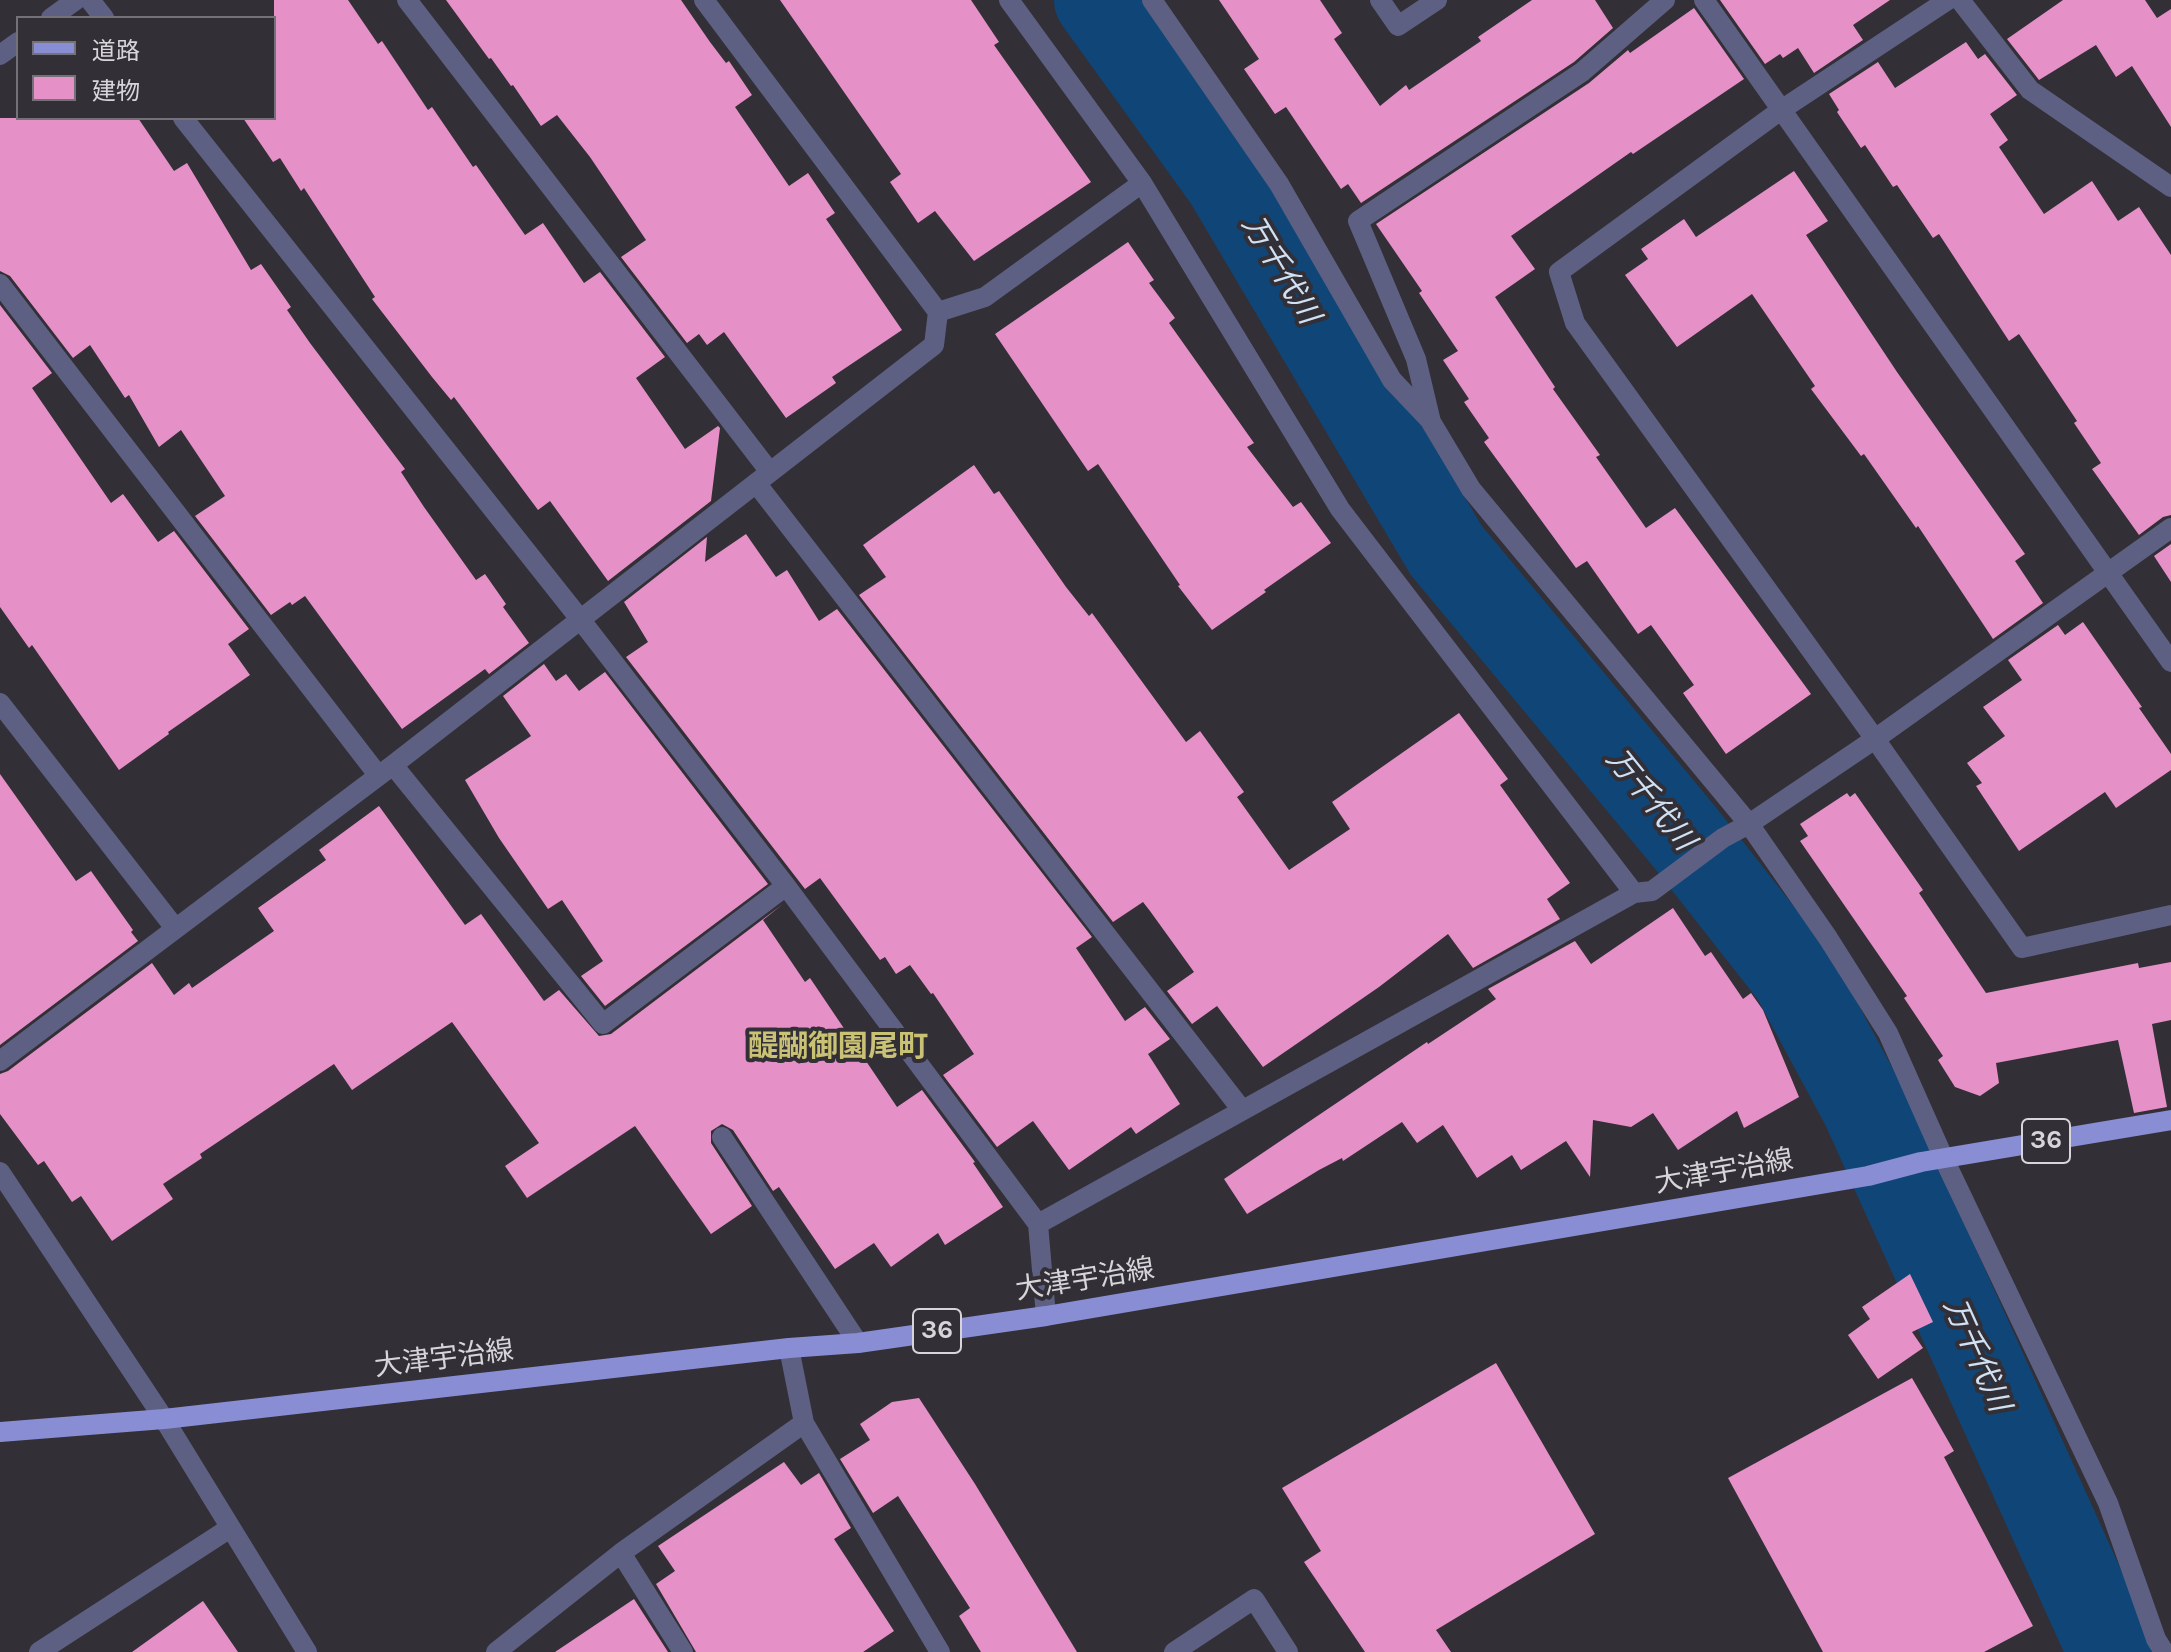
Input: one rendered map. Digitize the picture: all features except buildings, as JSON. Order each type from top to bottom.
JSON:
[{"type":"main road","name":"大津宇治線","points":[[0,1432],[164,1419],[789,1348],[858,1343],[1046,1316],[1868,1176],[1921,1162],[2171,1120]]},
{"type":"street","points":[[54,16],[76,0]]},
{"type":"street","points":[[90,0],[102,16]]},
{"type":"street","points":[[407,0],[763,478],[1242,1110]]},
{"type":"street","points":[[0,1061],[386,770],[934,345],[938,312],[704,0]]},
{"type":"street","points":[[1009,0],[1142,183],[1340,509],[1643,892]]},
{"type":"street","points":[[1152,0],[1279,184],[1392,380],[1431,422],[1471,489],[1749,824],[1828,938],[1888,1033],[1944,1159],[2108,1503],[2156,1639],[2164,1652]]},
{"type":"street","points":[[1380,0],[1398,26],[1437,0]]},
{"type":"street","points":[[1431,422],[1416,359],[1358,221],[1582,72],[1665,0]]},
{"type":"street","points":[[1704,0],[2171,662]]},
{"type":"street","points":[[1948,0],[1781,110],[1559,272],[1575,323],[2022,948],[2171,915]]},
{"type":"street","points":[[1960,0],[2030,90],[2171,187]]},
{"type":"street","points":[[185,120],[580,619],[786,886],[1038,1224],[1046,1316]]},
{"type":"street","points":[[938,312],[985,297],[1142,183]]},
{"type":"street","points":[[0,284],[386,770],[603,1024],[786,886]]},
{"type":"street","points":[[1038,1224],[1643,892],[1875,739],[2171,528]]},
{"type":"street","points":[[0,703],[175,928]]},
{"type":"street","points":[[722,1137],[858,1343]]},
{"type":"street","points":[[0,1172],[164,1419],[307,1652]]},
{"type":"street","points":[[789,1348],[804,1423],[940,1652]]},
{"type":"street","points":[[496,1652],[621,1553],[804,1423]]},
{"type":"street","points":[[39,1652],[230,1528]]},
{"type":"street","points":[[621,1553],[683,1652]]},
{"type":"street","points":[[1174,1652],[1254,1599],[1288,1652]]},
{"type":"waterway","name":"万千代川","points":[[1097,0],[1227,180],[1446,550],[1683,835],[1794,976],[1864,1106],[2111,1652]]},
{"type":"district","name":"醍醐御園尾町","points":[[838,1047]]}]
